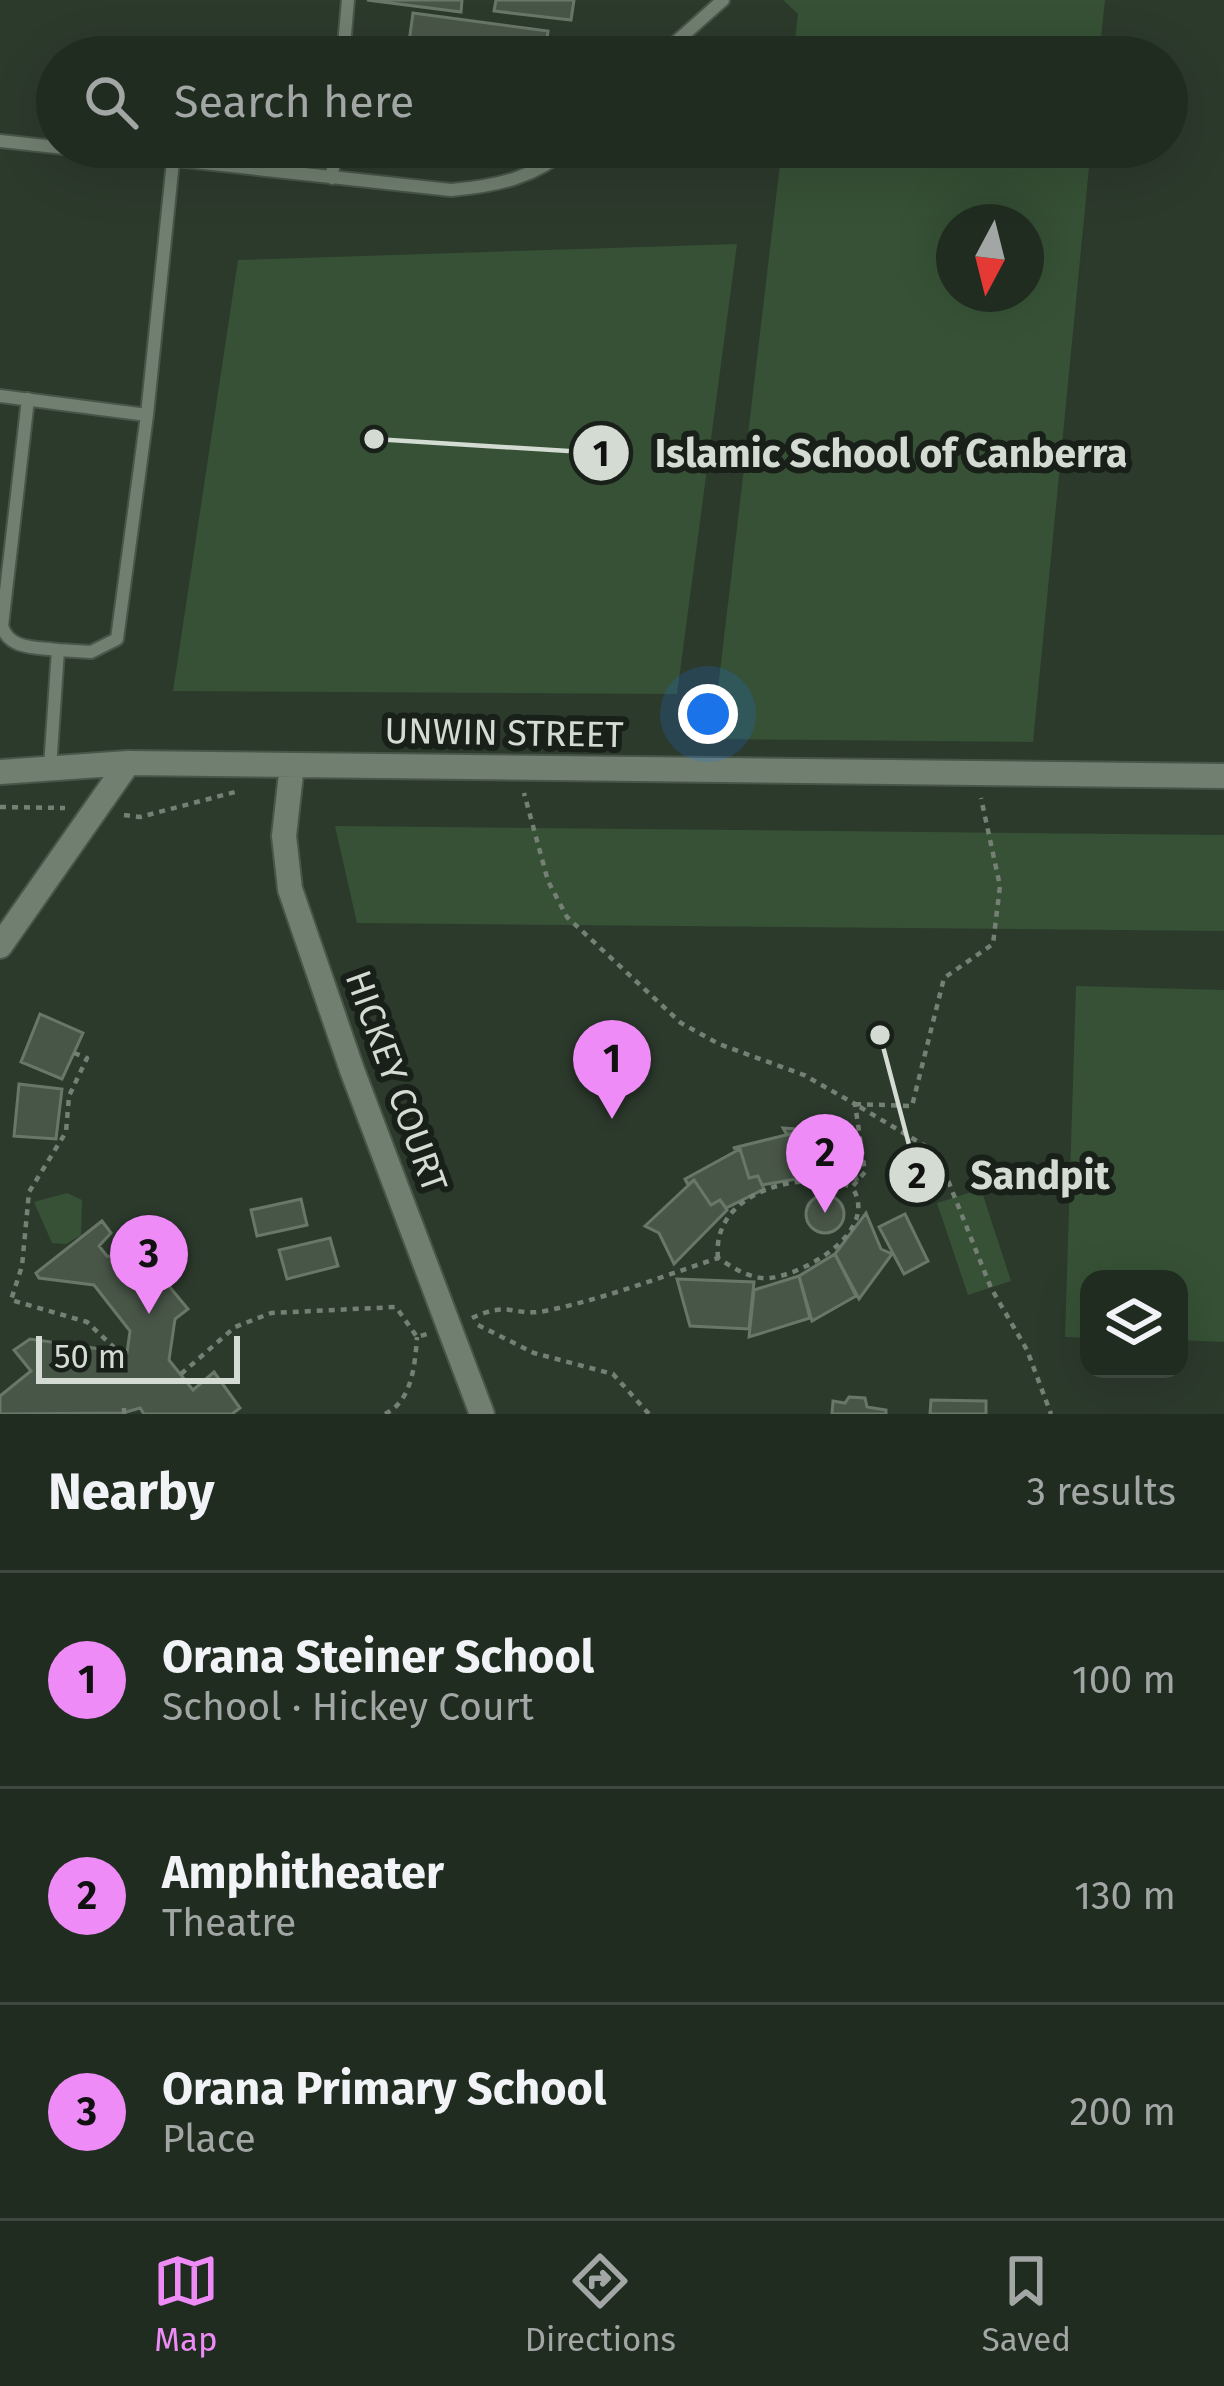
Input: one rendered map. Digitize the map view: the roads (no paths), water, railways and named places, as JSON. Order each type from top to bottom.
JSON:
[{"type":"street","name":"UNWIN STREET","points":[[0,772],[128,763],[1224,776]]},
{"type":"street","points":[[0,946],[128,763]]},
{"type":"street","name":"HICKEY COURT","points":[[292,765],[284,836],[290,889],[352,1070],[482,1414]]},
{"type":"lane","points":[[345,36],[348,0]]},
{"type":"lane","points":[[683,36],[723,0]]},
{"type":"lane","points":[[0,141],[36,145]]},
{"type":"lane","points":[[28,400],[4,635],[18,645],[91,652],[117,639],[147,415],[172,168]]},
{"type":"lane","points":[[238,168],[452,190],[501,185],[544,168]]},
{"type":"lane","points":[[332,178],[333,168]]},
{"type":"lane","points":[[0,396],[147,415]]},
{"type":"lane","points":[[50,768],[58,650]]},
{"type":"place","name":"Islamic School of Canberra","points":[[374,439]]},
{"type":"place","name":"Sandpit","points":[[880,1035]]},
{"type":"place","name":"Orana Steiner School","points":[[612,1119]]},
{"type":"place","name":"Amphitheater","points":[[825,1213]]},
{"type":"place","name":"Orana Primary School","points":[[149,1314]]}]
